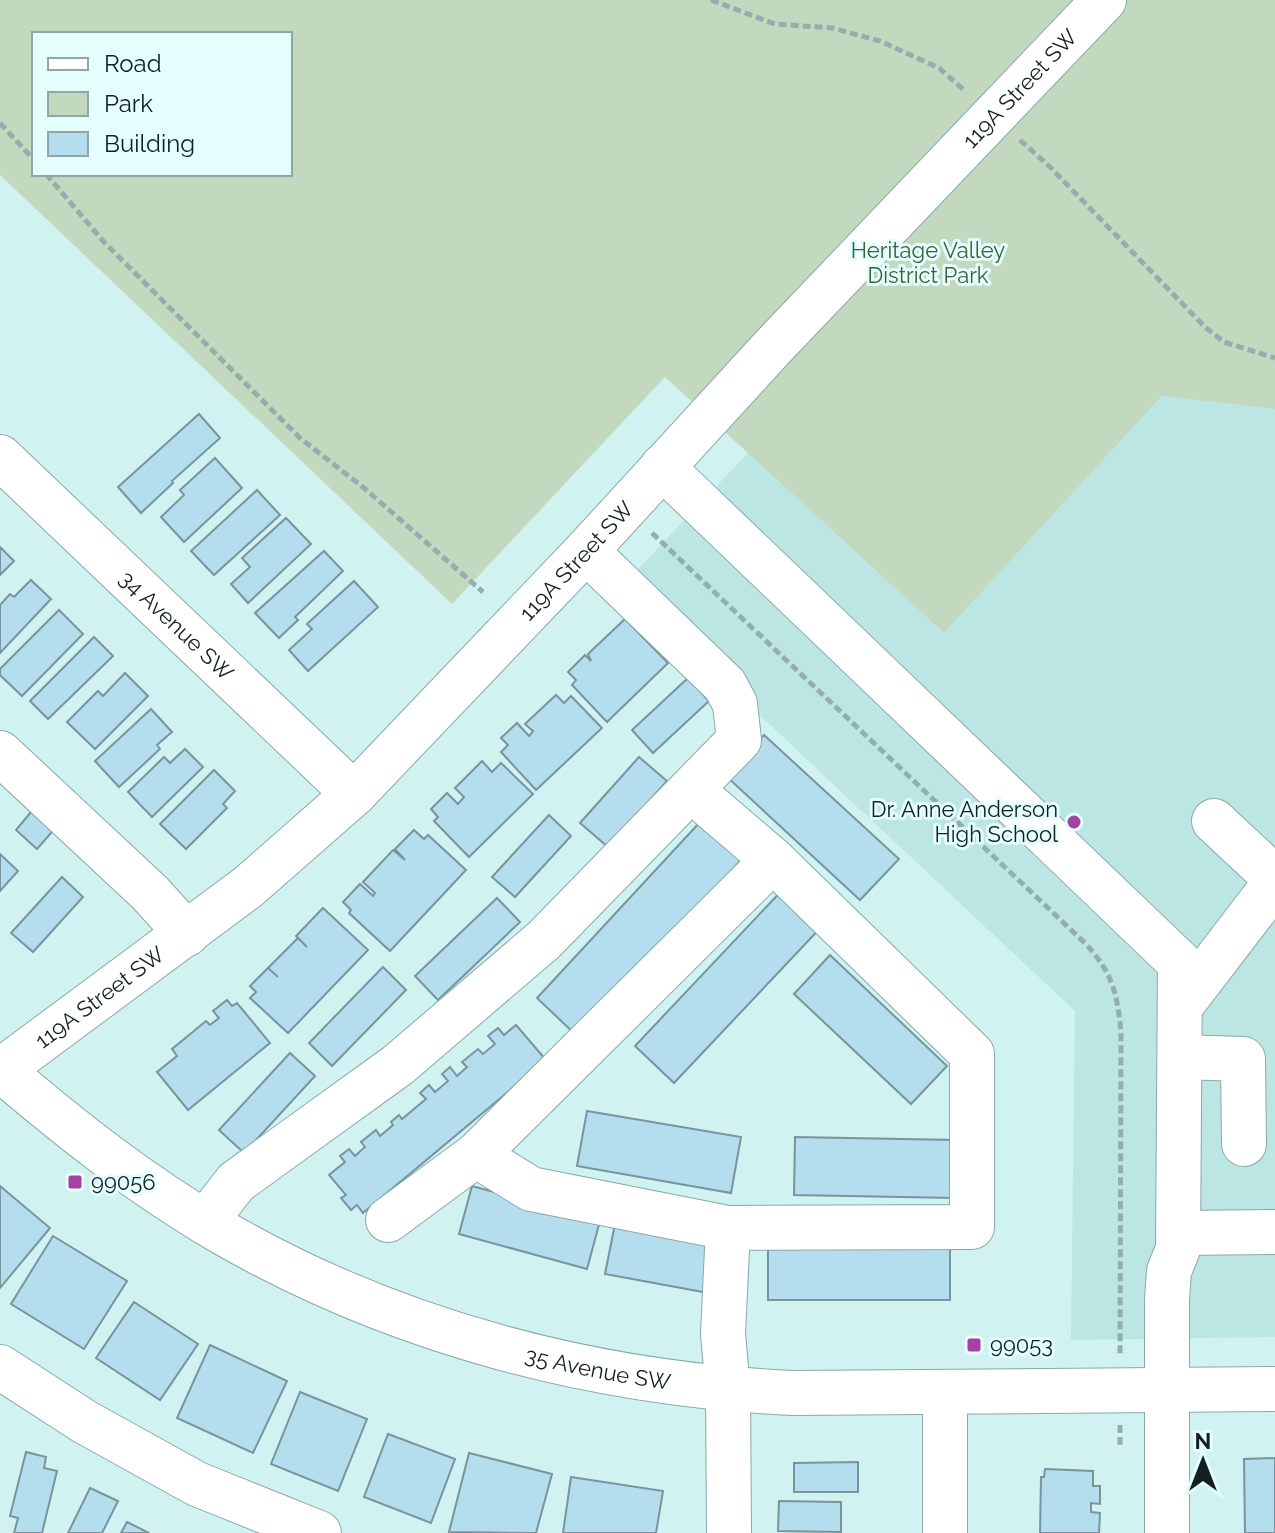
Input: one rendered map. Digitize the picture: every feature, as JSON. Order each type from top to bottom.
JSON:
[{"type":"street","name":"119A Street SW","points":[[0,1070],[248,887],[354,794],[586,551],[771,349],[1104,0]]},
{"type":"street","name":"34 Avenue SW","points":[[0,457],[354,794]]},
{"type":"street","points":[[662,467],[1180,963],[1178,1249],[1169,1271],[1167,1300],[1167,1533]]},
{"type":"street","points":[[205,1222],[236,1182],[398,1065],[544,940],[739,740],[735,704],[725,685],[586,551]]},
{"type":"street","points":[[0,753],[150,893],[187,934]]},
{"type":"street","points":[[476,1155],[531,1189],[728,1228],[972,1227],[972,1054],[773,860],[710,806]]},
{"type":"street","points":[[1180,1007],[1275,880],[1214,821]]},
{"type":"street","points":[[388,1220],[476,1155],[773,860]]},
{"type":"street","points":[[1180,1057],[1243,1059],[1244,1144]]},
{"type":"street","name":"35 Avenue SW","points":[[0,1070],[78,1134],[205,1222],[286,1266],[373,1305],[469,1339],[552,1361],[625,1377],[728,1390],[794,1393],[1275,1389]]},
{"type":"street","points":[[728,1228],[723,1334],[728,1390],[729,1533]]},
{"type":"street","points":[[1178,1233],[1275,1232]]},
{"type":"street","points":[[0,1367],[85,1422],[197,1484],[319,1533]]},
{"type":"street","points":[[945,1392],[945,1533]]},
{"type":"path","points":[[0,123],[32,158]]},
{"type":"path","points":[[48,176],[104,242],[300,438],[364,488],[483,592]]},
{"type":"path","points":[[625,507],[1063,922],[1105,966],[1115,987],[1121,1032],[1120,1354]]},
{"type":"shaded area","name":"Dr. Anne Anderson High School","points":[[1162,396],[1275,409],[1275,1337],[1071,1340],[1075,1011],[622,586],[748,453],[944,633]]},
{"type":"green space","name":"Heritage Valley District Park","points":[[0,0],[1275,0],[1275,409],[1162,396],[944,633],[665,377],[452,604],[0,175]]},
{"type":"building","points":[[199,414],[220,438],[141,513],[118,487]]},
{"type":"building","points":[[215,458],[242,488],[184,542],[161,517],[184,495],[180,490]]},
{"type":"building","points":[[257,490],[280,515],[214,575],[191,551]]},
{"type":"building","points":[[286,518],[311,544],[248,603],[231,584],[250,567],[242,558]]},
{"type":"building","points":[[0,547],[14,561],[0,575]]},
{"type":"building","points":[[324,551],[343,571],[295,617],[298,620],[279,638],[255,613]]},
{"type":"building","points":[[31,580],[51,599],[0,653],[0,605],[10,594],[14,597]]},
{"type":"building","points":[[354,581],[378,607],[308,671],[289,650],[312,629],[307,624]]},
{"type":"building","points":[[59,610],[83,634],[22,696],[0,675],[0,669]]},
{"type":"building","points":[[625,619],[668,663],[607,722],[572,685],[576,680],[568,672],[585,655],[591,661],[588,654]]},
{"type":"building","points":[[94,637],[113,656],[48,719],[30,701]]},
{"type":"building","points":[[125,673],[148,696],[95,749],[67,722],[98,691],[103,696]]},
{"type":"building","points":[[688,678],[709,701],[653,753],[632,730]]},
{"type":"building","points":[[556,695],[564,703],[571,696],[602,728],[536,790],[501,752],[508,745],[501,738],[517,723],[529,736],[533,731],[525,724]]},
{"type":"building","points":[[151,709],[172,732],[157,745],[160,749],[119,787],[95,761]]},
{"type":"building","points":[[764,735],[899,859],[860,900],[726,776]]},
{"type":"building","points":[[185,749],[203,767],[152,817],[128,792],[164,757],[170,763]]},
{"type":"building","points":[[639,757],[667,781],[608,847],[580,823]]},
{"type":"building","points":[[482,761],[492,772],[501,763],[533,794],[469,857],[434,821],[438,817],[431,809],[447,793],[458,804],[464,797],[455,788]]},
{"type":"building","points":[[214,770],[235,791],[223,804],[227,808],[186,849],[160,824]]},
{"type":"building","points":[[36,806],[58,825],[37,849],[16,830]]},
{"type":"building","points":[[549,815],[571,836],[515,897],[492,877]]},
{"type":"building","points":[[701,821],[742,859],[578,1037],[537,998]]},
{"type":"building","points":[[414,830],[424,839],[428,835],[466,870],[390,951],[349,913],[351,910],[343,902],[360,884],[373,896],[375,893],[363,882],[393,850],[405,860],[395,849]]},
{"type":"building","points":[[0,854],[18,871],[0,891]]},
{"type":"building","points":[[62,877],[83,897],[33,952],[11,933]]},
{"type":"building","points":[[787,885],[826,922],[674,1083],[635,1046]]},
{"type":"building","points":[[497,898],[520,922],[438,1000],[415,976]]},
{"type":"building","points":[[323,908],[368,950],[288,1033],[250,998],[256,992],[250,986],[298,938],[296,936]]},
{"type":"building","points":[[830,955],[947,1066],[911,1104],[794,994]]},
{"type":"building","points":[[383,967],[406,990],[332,1066],[309,1043]]},
{"type":"building","points":[[227,1000],[232,1006],[237,1003],[270,1043],[188,1110],[157,1072],[177,1056],[172,1049],[206,1021],[210,1025],[219,1018],[213,1011]]},
{"type":"building","points":[[516,1025],[546,1060],[363,1213],[357,1205],[351,1210],[341,1198],[346,1195],[329,1175],[345,1162],[340,1156],[349,1149],[355,1156],[365,1147],[361,1142],[376,1130],[380,1136],[399,1115],[402,1119],[426,1099],[420,1093],[429,1085],[435,1092],[448,1081],[442,1074],[450,1067],[457,1076],[467,1067],[462,1062],[478,1049],[483,1054],[495,1044],[488,1036],[498,1028],[504,1035]]},
{"type":"building","points":[[290,1053],[315,1076],[244,1153],[219,1130]]},
{"type":"building","points":[[587,1111],[741,1137],[731,1193],[577,1166]]},
{"type":"building","points":[[795,1137],[955,1140],[954,1198],[794,1195]]},
{"type":"building","points":[[0,1186],[50,1228],[0,1288]]},
{"type":"building","points":[[472,1186],[600,1221],[587,1269],[459,1234]]},
{"type":"building","points":[[615,1224],[724,1245],[714,1294],[605,1274]]},
{"type":"building","points":[[53,1236],[127,1281],[84,1349],[11,1304]]},
{"type":"building","points":[[768,1245],[950,1245],[950,1300],[768,1300]]},
{"type":"building","points":[[134,1302],[198,1344],[160,1400],[96,1358]]},
{"type":"building","points":[[210,1345],[287,1381],[253,1453],[177,1418]]},
{"type":"building","points":[[300,1392],[367,1419],[338,1491],[271,1464]]},
{"type":"building","points":[[388,1434],[455,1459],[431,1523],[364,1497]]},
{"type":"building","points":[[26,1452],[46,1457],[44,1468],[57,1471],[42,1533],[14,1533],[18,1518],[10,1516]]},
{"type":"building","points":[[469,1453],[552,1474],[536,1533],[449,1532]]},
{"type":"building","points":[[1275,1458],[1275,1533],[1245,1533],[1244,1459]]},
{"type":"building","points":[[858,1462],[858,1492],[794,1492],[794,1463]]},
{"type":"building","points":[[1045,1469],[1093,1471],[1093,1486],[1100,1486],[1100,1504],[1091,1503],[1091,1512],[1100,1513],[1099,1533],[1040,1533],[1041,1477],[1044,1477]]},
{"type":"building","points":[[571,1477],[663,1491],[656,1533],[563,1533]]},
{"type":"building","points":[[90,1488],[118,1501],[102,1533],[68,1533]]},
{"type":"building","points":[[779,1501],[841,1502],[841,1532],[778,1531]]},
{"type":"building","points":[[127,1522],[149,1533],[121,1533]]},
{"type":"place","name":"Dr. Anne Anderson High School","points":[[1074,822]]},
{"type":"place","name":"99056","points":[[75,1182]]},
{"type":"place","name":"99053","points":[[974,1345]]}]
